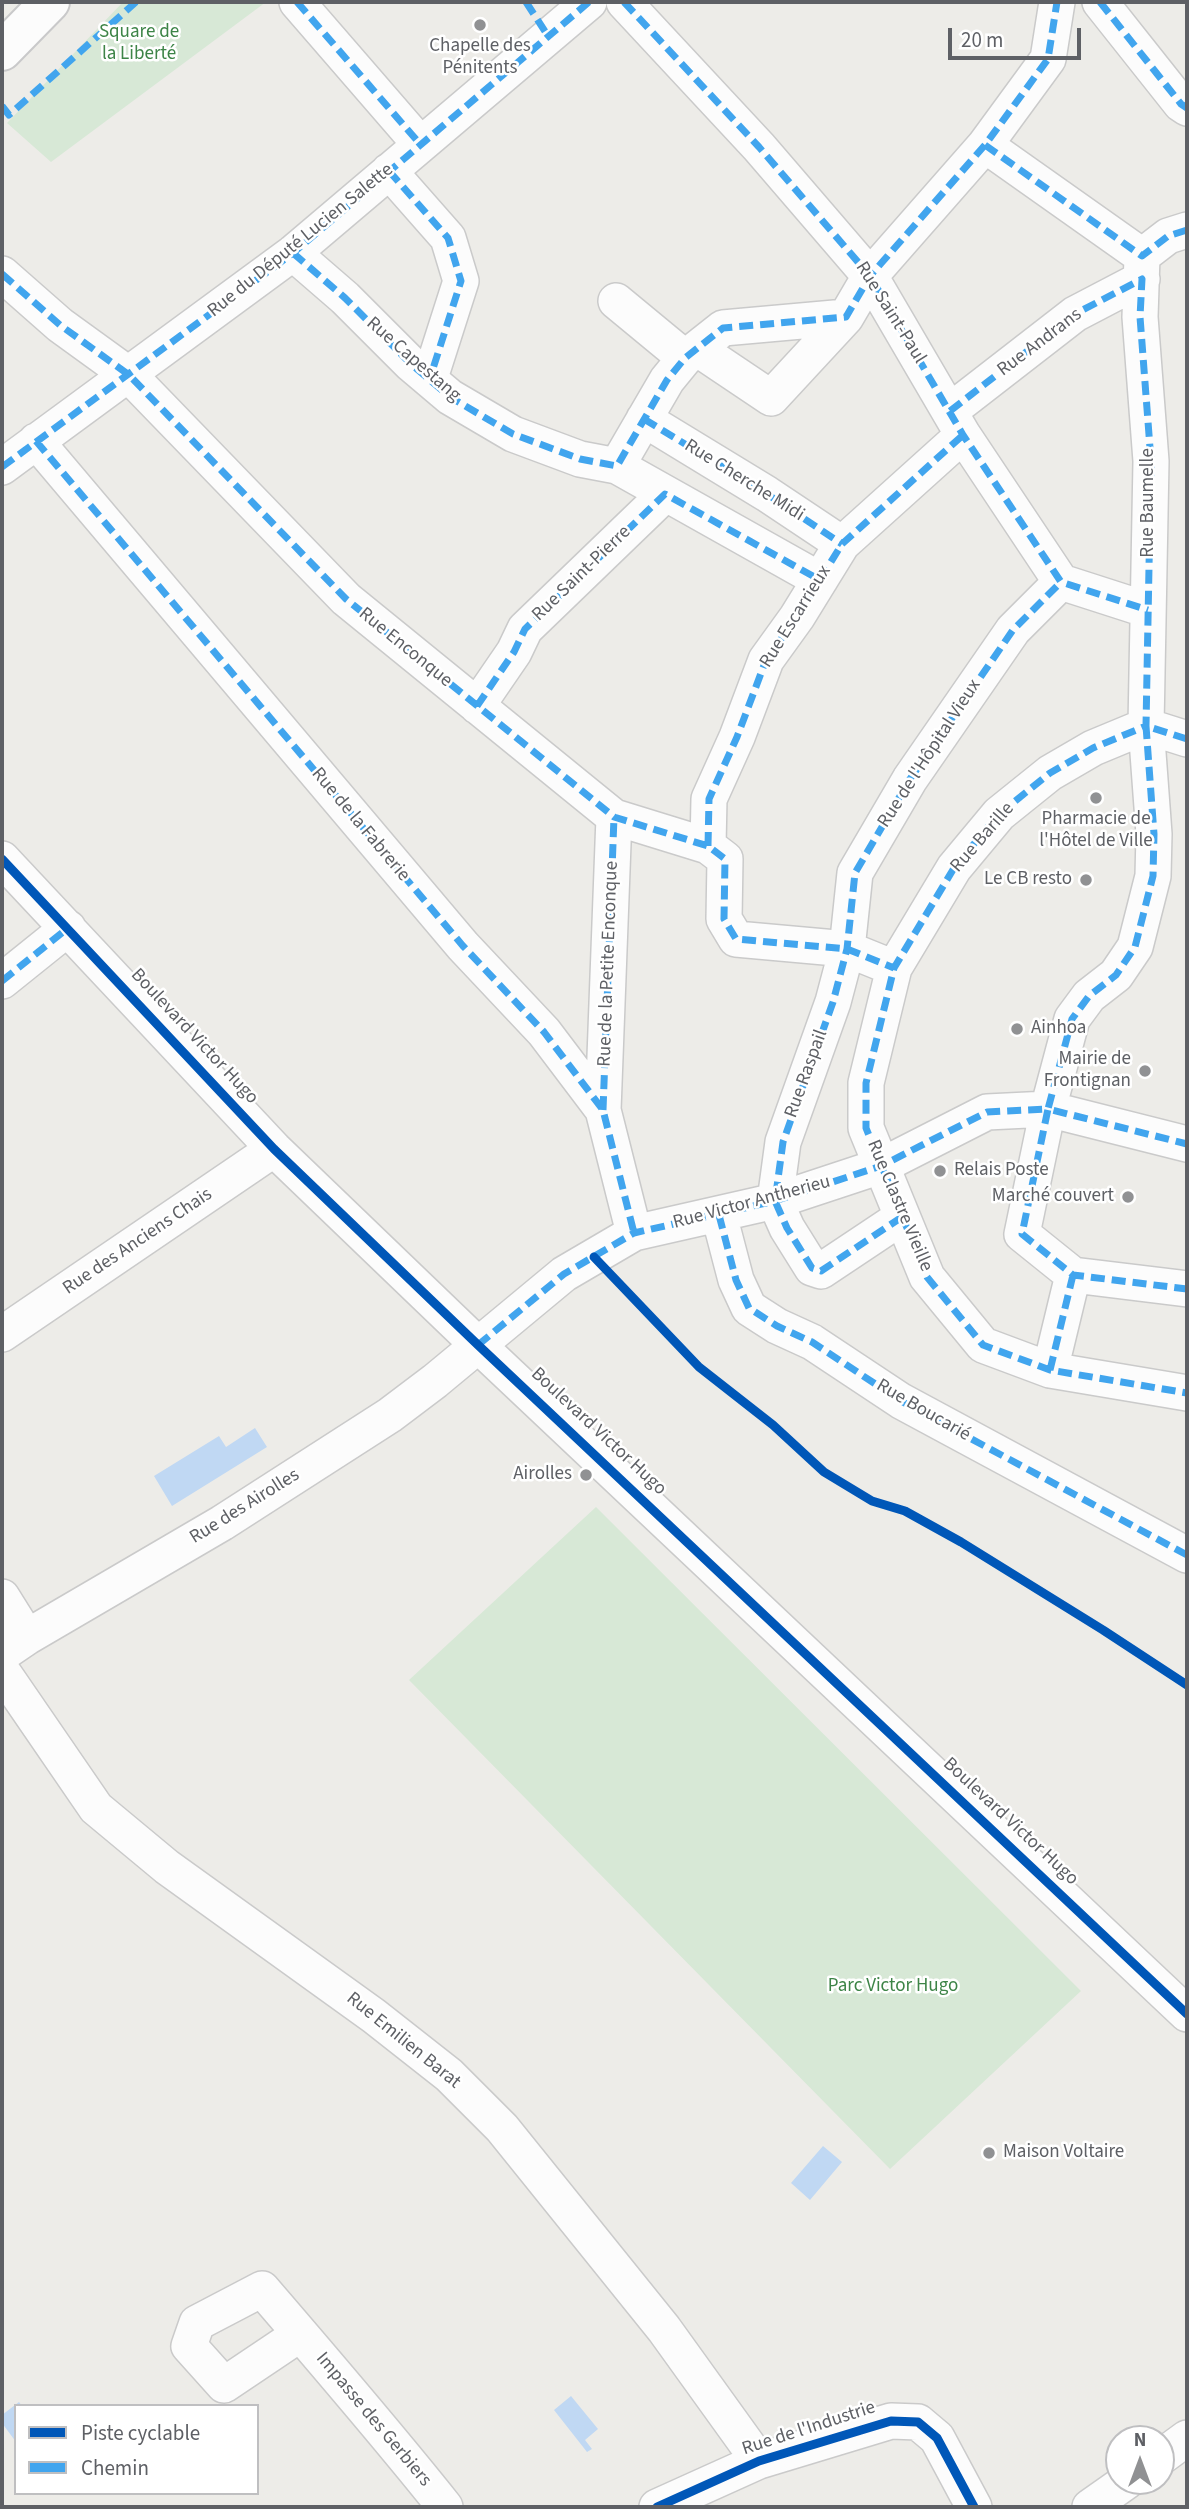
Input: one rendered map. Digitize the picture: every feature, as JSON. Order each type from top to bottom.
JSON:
[{"type":"main road","points":[[2,51],[50,2]]},
{"type":"street","points":[[297,2],[420,144]]},
{"type":"street","name":"Rue du Député Lucien Salette","points":[[2,467],[293,253],[589,2]]},
{"type":"street","name":"Rue Saint-Paul","points":[[624,2],[759,147],[870,276],[956,423],[1061,582]]},
{"type":"street","points":[[616,301],[691,353],[772,398],[846,317],[870,276],[985,145],[1048,59],[1057,2]]},
{"type":"street","points":[[1100,2],[1181,104],[1187,108]]},
{"type":"street","points":[[985,145],[1142,267]]},
{"type":"street","points":[[389,171],[448,238],[461,281],[430,378]]},
{"type":"street","name":"Rue Andrans","points":[[956,423],[1075,314],[1142,267],[1168,236],[1187,230]]},
{"type":"street","name":"Rue Capestang","points":[[293,253],[450,397],[513,434],[580,459],[617,466]]},
{"type":"street","name":"Rue Baumelle","points":[[1073,1275],[1023,1234],[1048,1109],[1072,1019],[1089,996],[1116,975],[1135,947],[1153,876],[1154,834],[1146,726],[1151,461],[1140,317],[1142,267]]},
{"type":"street","name":"Rue Enconque","points":[[2,274],[60,325],[129,374],[346,598],[614,817],[717,852]]},
{"type":"street","points":[[820,580],[617,466],[667,380],[691,353],[723,328],[846,317]]},
{"type":"street","name":"Rue Cherche Midi","points":[[644,419],[767,494],[842,544]]},
{"type":"street","name":"Rue Escarrieux","points":[[848,949],[736,939],[724,919],[709,799],[737,737],[766,660],[842,544],[956,423]]},
{"type":"street","name":"Rue de la Fabrerie","points":[[36,441],[463,946],[544,1032],[603,1110],[634,1233]]},
{"type":"street","name":"Rue Saint-Pierre","points":[[477,706],[514,652],[525,629],[665,494]]},
{"type":"street","points":[[1061,582],[1148,610]]},
{"type":"street","name":"Rue de l'Hôpital Vieux","points":[[848,949],[855,873],[910,779],[1013,630],[1061,582]]},
{"type":"street","points":[[1146,726],[1187,739]]},
{"type":"street","name":"Rue Barille","points":[[894,968],[954,868],[999,814],[1050,773],[1093,748],[1146,726]]},
{"type":"street","name":"Rue de la Petite Enconque","points":[[603,1110],[614,817]]},
{"type":"street","name":"Boulevard Victor Hugo","points":[[2,859],[274,1149],[1187,2014]]},
{"type":"street","points":[[2,981],[68,928]]},
{"type":"street","points":[[848,949],[894,968]]},
{"type":"street","name":"Rue Raspail","points":[[775,1201],[783,1142],[833,1002],[848,949]]},
{"type":"street","name":"Rue Clastre Vieille","points":[[894,968],[866,1083],[866,1128],[927,1277],[983,1345],[1050,1370],[1187,1393]]},
{"type":"street","name":"Rue Victor Antherieu","points":[[478,1345],[564,1274],[634,1233],[775,1201],[881,1166],[987,1112],[1048,1109],[1187,1144]]},
{"type":"street","name":"Rue des Anciens Chais","points":[[2,1334],[274,1149]]},
{"type":"street","points":[[775,1201],[787,1228],[812,1268],[821,1270],[902,1217]]},
{"type":"street","name":"Rue Boucarié","points":[[719,1215],[736,1280],[749,1308],[777,1326],[812,1342],[901,1401],[1187,1555]]},
{"type":"street","points":[[1050,1370],[1073,1275],[1187,1289]]},
{"type":"street","name":"Rue des Airolles","points":[[14,1646],[222,1523],[390,1415],[478,1345]]},
{"type":"street","points":[[2,1597],[14,1646]]},
{"type":"street","name":"Rue Emilien Barat","points":[[2,1671],[96,1808],[167,1867],[374,2016],[449,2075],[502,2128],[664,2329],[759,2461]]},
{"type":"street","name":"Impasse des Gerbiers","points":[[300,2334],[445,2507]]},
{"type":"street","name":"Rue de l'Industrie","points":[[657,2507],[759,2461],[891,2421],[918,2422],[937,2438],[974,2507]]},
{"type":"street","points":[[1090,2507],[1107,2495]]},
{"type":"green space","name":"Square de la Liberté","points":[[123,2],[266,2],[51,162],[7,123]]},
{"type":"green space","name":"Parc Victor Hugo","points":[[596,1507],[1081,1991],[890,2169],[409,1680]]},
{"type":"water","points":[[255,1428],[267,1447],[172,1506],[154,1476],[219,1436],[226,1447]]},
{"type":"water","points":[[823,2146],[842,2162],[810,2200],[791,2183]]},
{"type":"water","points":[[571,2396],[598,2429],[585,2440],[592,2449],[587,2452],[554,2410]]},
{"type":"water","points":[[14,2406],[14,2439],[2,2423],[2,2415]]},
{"type":"marked path","points":[[2,106],[9,115],[136,2]]},
{"type":"marked path","points":[[297,2],[420,144]]},
{"type":"marked path","points":[[526,2],[548,36]]},
{"type":"marked path","points":[[2,467],[293,253],[589,2]]},
{"type":"marked path","points":[[624,2],[759,147],[870,276],[963,435],[1061,582],[1148,610]]},
{"type":"marked path","points":[[293,253],[450,397],[513,434],[580,459],[617,466],[667,380],[685,358],[723,328],[846,317],[870,276],[985,145],[1048,59],[1057,2]]},
{"type":"marked path","points":[[1100,2],[1181,104],[1187,108]]},
{"type":"marked path","points":[[985,145],[1142,256],[1168,236],[1187,230]]},
{"type":"marked path","points":[[389,171],[448,238],[461,281],[430,378]]},
{"type":"marked path","points":[[2,274],[60,325],[129,375],[346,599],[614,817],[708,846],[725,859],[724,919],[736,939],[847,949],[894,968]]},
{"type":"marked path","points":[[950,411],[1075,314],[1142,279],[1140,317],[1151,461],[1146,726],[1093,748],[1050,773],[999,814],[954,868],[894,968],[866,1083],[866,1128],[927,1277],[983,1345],[1050,1370],[1187,1393]]},
{"type":"marked path","points":[[644,419],[767,494],[842,544]]},
{"type":"marked path","points":[[708,846],[709,799],[737,737],[766,660],[797,617],[842,544],[963,435]]},
{"type":"marked path","points":[[36,441],[463,946],[544,1032],[603,1110],[634,1233]]},
{"type":"marked path","points":[[477,706],[514,652],[525,629],[665,494],[820,580]]},
{"type":"marked path","points":[[902,1217],[821,1271],[812,1268],[787,1228],[775,1201],[783,1142],[833,1002],[847,949],[855,873],[910,779],[1013,630],[1061,582]]},
{"type":"marked path","points":[[1187,739],[1146,726],[1154,834],[1153,876],[1135,947],[1116,975],[1089,996],[1072,1019],[1048,1109],[1187,1144]]},
{"type":"marked path","points":[[603,1110],[614,817]]},
{"type":"marked path","points":[[2,981],[68,928]]},
{"type":"marked path","points":[[478,1345],[564,1274],[634,1233],[775,1201],[881,1166],[987,1112],[1048,1109],[1022,1234],[1073,1275],[1187,1289]]},
{"type":"marked path","points":[[719,1215],[736,1280],[749,1308],[777,1326],[812,1342],[901,1401],[1187,1555]]},
{"type":"marked path","points":[[1050,1370],[1073,1275]]},
{"type":"cycle path","points":[[2,859],[274,1149],[1187,2014]]},
{"type":"cycle path","points":[[594,1257],[699,1367],[773,1425],[824,1472],[872,1501],[905,1511],[961,1542],[1187,1685]]},
{"type":"cycle path","points":[[657,2507],[759,2461],[891,2421],[918,2422],[937,2438],[974,2507]]},
{"type":"place","name":"Chapelle des Pénitents","points":[[480,25]]},
{"type":"place","name":"Pharmacie de l'Hôtel de Ville","points":[[1096,798]]},
{"type":"place","name":"Le CB resto","points":[[1086,880]]},
{"type":"place","name":"Ainhoa","points":[[1017,1029]]},
{"type":"place","name":"Mairie de Frontignan","points":[[1145,1071]]},
{"type":"place","name":"Relais Poste","points":[[940,1171]]},
{"type":"place","name":"Marché couvert","points":[[1128,1197]]},
{"type":"place","name":"Airolles","points":[[586,1475]]},
{"type":"place","name":"Maison Voltaire","points":[[989,2153]]}]
